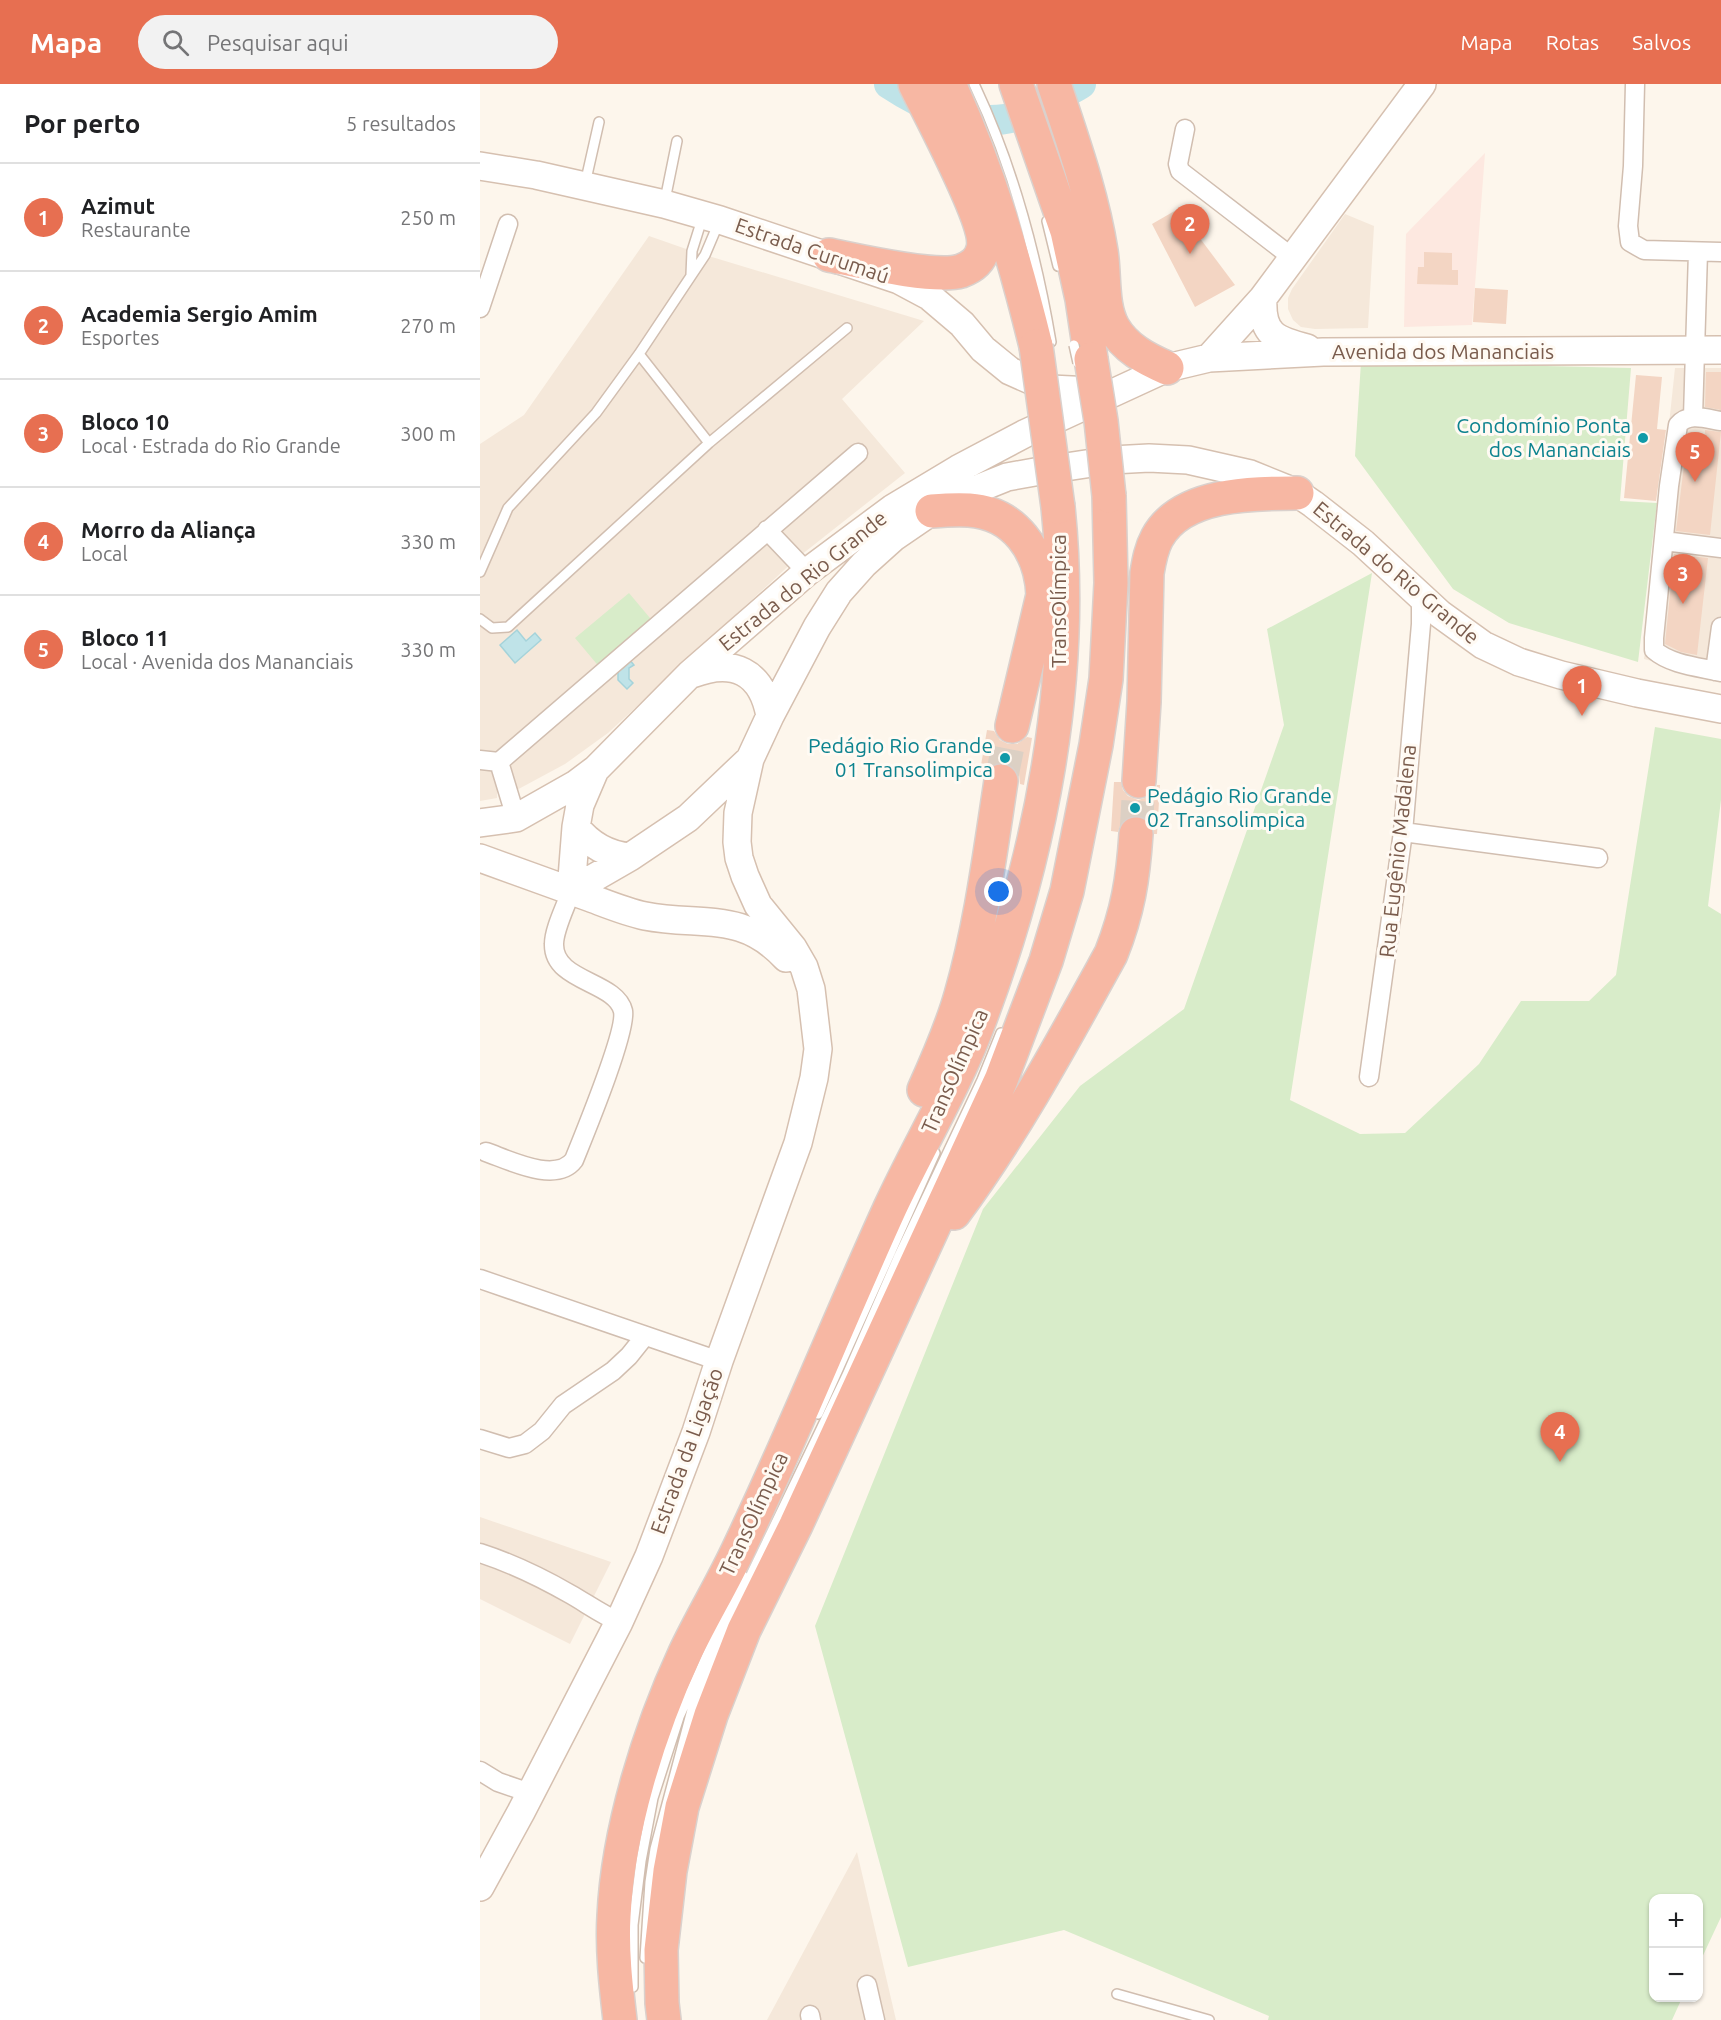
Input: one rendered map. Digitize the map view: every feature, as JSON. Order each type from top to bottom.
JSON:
[{"type":"highway","name":"TransOlímpica","points":[[664,2020],[661,1950],[670,1871],[682,1807],[711,1715],[744,1630],[796,1525],[1001,1080],[1046,961],[1067,891],[1096,745],[1106,679],[1111,582],[1101,487],[1101,421],[1079,346],[1082,299],[1067,231],[1016,84]]},
{"type":"highway","points":[[1054,84],[1078,156],[1101,251],[1107,308],[1111,322],[1121,338],[1131,348],[1146,360],[1167,368]]},
{"type":"highway","points":[[829,255],[913,270],[945,273],[973,266],[983,248],[980,224],[916,86]]},
{"type":"highway","name":"TransOlímpica","points":[[627,2010],[615,1975],[614,1917],[626,1827],[641,1771],[684,1655],[739,1549],[892,1205],[979,1022],[1021,890],[1045,783],[1060,668],[1063,493],[1044,348],[1022,289],[1004,228],[987,143],[963,87]]},
{"type":"highway","points":[[1139,781],[1144,702],[1147,573],[1150,555],[1158,536],[1170,522],[1188,510],[1219,498],[1256,493],[1297,493]]},
{"type":"highway","points":[[932,511],[985,512],[1013,527],[1035,555],[1042,578],[1042,595],[1012,726]]},
{"type":"highway","points":[[892,1205],[891,1180],[906,1132],[961,997],[981,911],[1001,782]]},
{"type":"highway","points":[[918,1257],[952,1216],[988,1166],[1022,1111],[1111,954],[1130,897],[1136,834]]},
{"type":"main road","points":[[1209,358],[1263,298],[1422,84]]},
{"type":"main road","name":"Estrada Curumaú","points":[[480,165],[664,204],[829,255],[899,280],[929,296],[962,324],[983,349],[1010,371],[1051,389],[1113,392]]},
{"type":"main road","points":[[1263,298],[1264,318],[1273,336],[1283,342],[1323,352]]},
{"type":"main road","name":"Avenida dos Mananciais","points":[[1167,368],[1209,358],[1323,352],[1708,350]]},
{"type":"main road","name":"Estrada do Rio Grande","points":[[480,824],[516,818],[596,769],[690,674],[807,572],[893,508],[958,469],[1026,433],[1167,368]]},
{"type":"main road","name":"Estrada do Rio Grande","points":[[571,891],[630,857],[688,818],[750,759],[817,627],[839,592],[864,564],[894,537],[932,511],[1007,477],[1068,466],[1149,458],[1188,460],[1250,474],[1297,493],[1363,543],[1427,612],[1483,645],[1519,662],[1561,675],[1637,693],[1721,709]]},
{"type":"main road","points":[[690,674],[720,666],[742,671],[760,686],[770,716]]},
{"type":"main road","name":"Estrada da Ligação","points":[[484,1869],[530,1793],[619,1622],[649,1556],[696,1432],[719,1361],[798,1143],[814,1078],[818,1049],[811,989],[804,967],[793,948],[758,905],[739,858],[738,813],[750,759]]},
{"type":"main road","name":"Estrada do Rio Grande","points":[[571,891],[580,805],[596,769]]},
{"type":"main road","points":[[480,851],[516,818]]},
{"type":"main road","points":[[576,827],[583,836],[600,848],[612,854],[630,857]]},
{"type":"main road","points":[[480,858],[645,916],[726,923],[743,927],[777,948],[811,989]]},
{"type":"street","points":[[1635,84],[1628,237],[1635,247],[1644,250],[1721,252]]},
{"type":"street","points":[[1185,129],[1178,164],[1180,171],[1293,258]]},
{"type":"street","points":[[480,308],[508,224]]},
{"type":"street","points":[[1694,417],[1708,350],[1698,252]]},
{"type":"street","points":[[1721,421],[1694,417],[1682,420],[1676,431],[1654,650],[1670,659],[1718,671],[1721,627]]},
{"type":"street","points":[[480,760],[499,762],[858,453]]},
{"type":"street","points":[[767,530],[807,572]]},
{"type":"street","points":[[1664,541],[1721,548]]},
{"type":"street","name":"Rua Eugênio Madalena","points":[[1370,1077],[1403,832],[1427,612]]},
{"type":"street","points":[[499,762],[516,818]]},
{"type":"street","points":[[1403,832],[1598,858]]},
{"type":"street","points":[[486,1152],[548,1171],[561,1171],[570,1166],[618,1041],[623,1012],[620,1004],[612,996],[561,965],[554,952],[554,940],[571,891]]},
{"type":"street","points":[[480,1279],[719,1361]]},
{"type":"street","points":[[480,1439],[508,1448],[525,1444],[542,1431],[563,1406],[613,1371],[645,1336]]},
{"type":"street","points":[[480,1553],[534,1575],[571,1594],[599,1613],[619,1622]]},
{"type":"street","points":[[480,1771],[498,1782],[530,1793]]},
{"type":"street","points":[[867,1985],[874,2020]]},
{"type":"lane","points":[[584,186],[599,122]]},
{"type":"lane","points":[[664,204],[677,141]]},
{"type":"lane","points":[[1046,214],[1061,279]]},
{"type":"lane","points":[[691,275],[692,251],[712,218]]},
{"type":"lane","points":[[480,572],[508,508],[596,413],[639,354],[705,255],[712,218]]},
{"type":"lane","points":[[480,619],[492,628],[508,627],[709,443],[847,328]]},
{"type":"lane","name":"TransOlímpica","points":[[1079,346],[1087,412]]},
{"type":"lane","points":[[639,354],[709,443]]},
{"type":"lane","points":[[1057,380],[1062,422]]},
{"type":"lane","name":"TransOlímpica","points":[[1063,493],[1066,456]]},
{"type":"lane","name":"TransOlímpica","points":[[1091,456],[1101,487]]},
{"type":"lane","name":"TransOlímpica","points":[[645,1970],[645,1936],[654,1849],[692,1710],[738,1602],[847,1375],[1008,1019]]},
{"type":"lane","name":"TransOlímpica","points":[[627,2010],[632,1979],[633,1924],[641,1860],[653,1798],[679,1717],[941,1139]]},
{"type":"lane","points":[[1117,1994],[1209,2020]]},
{"type":"shaded area","points":[[1485,153],[1472,325],[1404,327],[1406,234]]},
{"type":"shaded area","points":[[1345,214],[1374,226],[1368,328],[1301,327],[1293,320],[1288,309],[1288,298]]},
{"type":"shaded area","points":[[649,236],[924,321],[842,399],[905,473],[796,559],[608,733],[565,764],[513,792],[506,786],[497,789],[497,798],[480,801],[480,444],[524,415]]},
{"type":"shaded area","points":[[1675,368],[1721,368],[1721,679],[1644,659]]},
{"type":"shaded area","points":[[480,1517],[611,1562],[570,1644],[480,1599]]},
{"type":"shaded area","points":[[857,1852],[896,2020],[767,2020]]},
{"type":"green space","points":[[1361,362],[1631,368],[1620,501],[1657,503],[1638,662],[1509,623],[1453,589],[1355,456]]},
{"type":"green space","points":[[1372,573],[1290,1100],[1360,1134],[1405,1133],[1479,1064],[1521,1001],[1589,1001],[1616,975],[1655,727],[1721,739],[1721,800],[1708,906],[1721,914],[1721,1917],[1703,1955],[1703,1894],[1649,1894],[1649,2002],[1680,2002],[1672,2020],[1268,2020],[1269,2016],[1064,1930],[908,1967],[815,1626],[983,1209],[1080,1086],[1184,1009],[1284,725],[1267,629]]},
{"type":"green space","points":[[629,593],[655,624],[601,669],[575,638]]},
{"type":"water","points":[[517,630],[526,641],[535,633],[541,640],[515,663],[500,645]]},
{"type":"water","points":[[628,658],[634,665],[629,668],[629,679],[633,683],[627,689],[618,680],[618,667]]},
{"type":"building","points":[[1178,209],[1235,285],[1195,307],[1152,224]]},
{"type":"building","points":[[1424,252],[1452,253],[1452,270],[1458,270],[1458,285],[1417,284],[1418,267],[1424,267]]},
{"type":"building","points":[[1475,288],[1508,290],[1506,324],[1473,322]]},
{"type":"building","points":[[1706,372],[1721,372],[1721,410],[1705,407]]},
{"type":"building","name":"Condomínio Ponta dos Mananciais","points":[[1636,375],[1662,377],[1657,429],[1666,430],[1656,501],[1624,498]]},
{"type":"building","points":[[1705,430],[1721,432],[1710,535],[1676,531],[1688,432],[1705,434]]},
{"type":"building","points":[[1674,554],[1708,558],[1697,655],[1681,652],[1665,644]]},
{"type":"building","name":"Pedágio Rio Grande 01 Transolimpica","points":[[987,730],[994,731],[1000,740],[1008,744],[1017,744],[1027,737],[1032,738],[1024,785],[1020,784],[1019,775],[1013,767],[1004,763],[994,764],[986,770],[982,778],[979,777]]},
{"type":"building","name":"Pedágio Rio Grande 02 Transolimpica","points":[[1114,782],[1121,782],[1128,796],[1138,800],[1148,797],[1157,785],[1160,785],[1157,834],[1154,834],[1153,825],[1147,819],[1137,815],[1127,817],[1121,823],[1118,832],[1111,831]]},
{"type":"waterway","points":[[889,84],[939,110],[958,116],[995,120],[1032,111],[1081,84]]},
{"type":"tunnel","points":[[1001,781],[1012,726]]},
{"type":"tunnel","points":[[1136,834],[1139,781]]},
{"type":"place","name":"Academia Sergio Amim","points":[[1190,254]]},
{"type":"place","name":"Condomínio Ponta dos Mananciais","points":[[1643,438]]},
{"type":"place","name":"Bloco 11","points":[[1695,482]]},
{"type":"place","name":"Bloco 10","points":[[1683,604]]},
{"type":"place","name":"Azimut","points":[[1582,716]]},
{"type":"place","name":"Pedágio Rio Grande 01 Transolimpica","points":[[1005,758]]},
{"type":"place","name":"Pedágio Rio Grande 02 Transolimpica","points":[[1135,808]]},
{"type":"place","name":"Morro da Aliança","points":[[1560,1462]]}]
